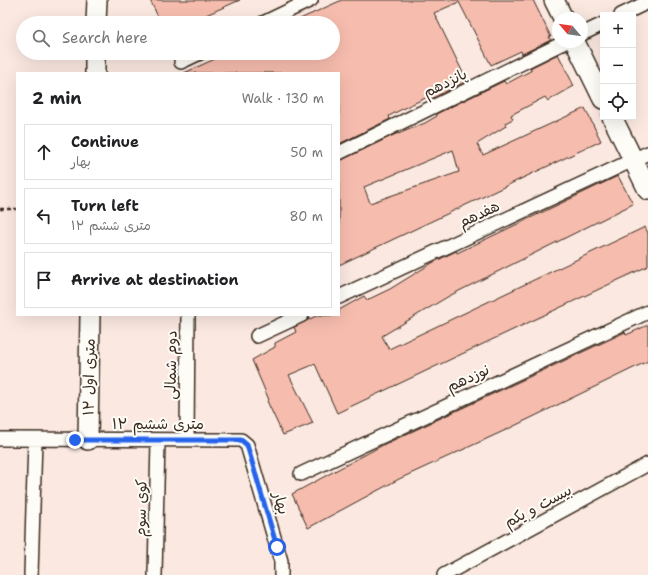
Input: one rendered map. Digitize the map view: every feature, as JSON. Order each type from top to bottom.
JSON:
[{"type":"street","points":[[96,16],[97,0]]},
{"type":"street","points":[[278,16],[311,0]]},
{"type":"street","points":[[554,0],[560,12]]},
{"type":"street","points":[[627,12],[648,2]]},
{"type":"street","points":[[588,31],[600,25]]},
{"type":"street","name":"پانزدهم","points":[[340,153],[553,48]]},
{"type":"street","points":[[578,48],[600,93]]},
{"type":"street","points":[[95,60],[95,72]]},
{"type":"street","points":[[181,62],[185,60]]},
{"type":"street","points":[[614,120],[640,156],[648,190]]},
{"type":"street","name":"هفدهم","points":[[340,298],[640,156]]},
{"type":"street","name":"نوزدهم","points":[[301,474],[648,312]]},
{"type":"street","name":"۱۲ متری اول","points":[[88,440],[90,316]]},
{"type":"street","name":"دوم شمالی","points":[[186,440],[188,316]]},
{"type":"street","points":[[257,336],[300,316]]},
{"type":"street","name":"۱۲ متری ششم","points":[[0,439],[158,441],[237,439],[244,442]]},
{"type":"street","points":[[31,575],[35,440]]},
{"type":"street","name":"کوی سوم","points":[[155,575],[158,441]]},
{"type":"street","name":"بهار","points":[[244,442],[247,445],[281,562],[281,575]]},
{"type":"street","name":"بیست و یکم","points":[[444,575],[648,464]]},
{"type":"path","points":[[0,209],[16,209]]},
{"type":"building","points":[[150,0],[240,0],[204,16],[158,16]]},
{"type":"building","points":[[342,0],[533,0],[551,37],[549,37],[551,40],[522,54],[521,51],[491,65],[459,2],[434,13],[467,81],[431,99],[430,96],[408,106],[389,116],[390,119],[340,144],[340,72],[186,72],[213,60],[340,60],[340,16],[307,16]]},
{"type":"building","points":[[558,54],[574,86],[548,101],[545,97],[511,115],[513,119],[505,123],[506,126],[477,144],[483,155],[585,108],[601,141],[340,265],[340,161],[398,133],[425,123],[437,116],[436,114],[504,81],[506,84],[532,70],[530,68]],"holes":[[[453,150],[459,172],[370,203],[364,187]]]},
{"type":"building","points":[[618,176],[633,204],[449,296],[382,336],[389,349],[645,227],[648,233],[648,266],[337,413],[315,364],[289,375],[313,423],[283,435],[267,401],[269,400],[252,360],[275,347],[275,343],[296,332],[294,327],[316,316],[340,316],[340,309],[364,296],[367,300],[390,289],[432,263],[456,251],[457,253]]},
{"type":"building","points":[[648,325],[648,361],[508,429],[399,479],[308,528],[292,494],[383,445],[625,332],[626,335]]},
{"type":"route","points":[[75,440],[241,440],[247,445],[277,547]]}]
